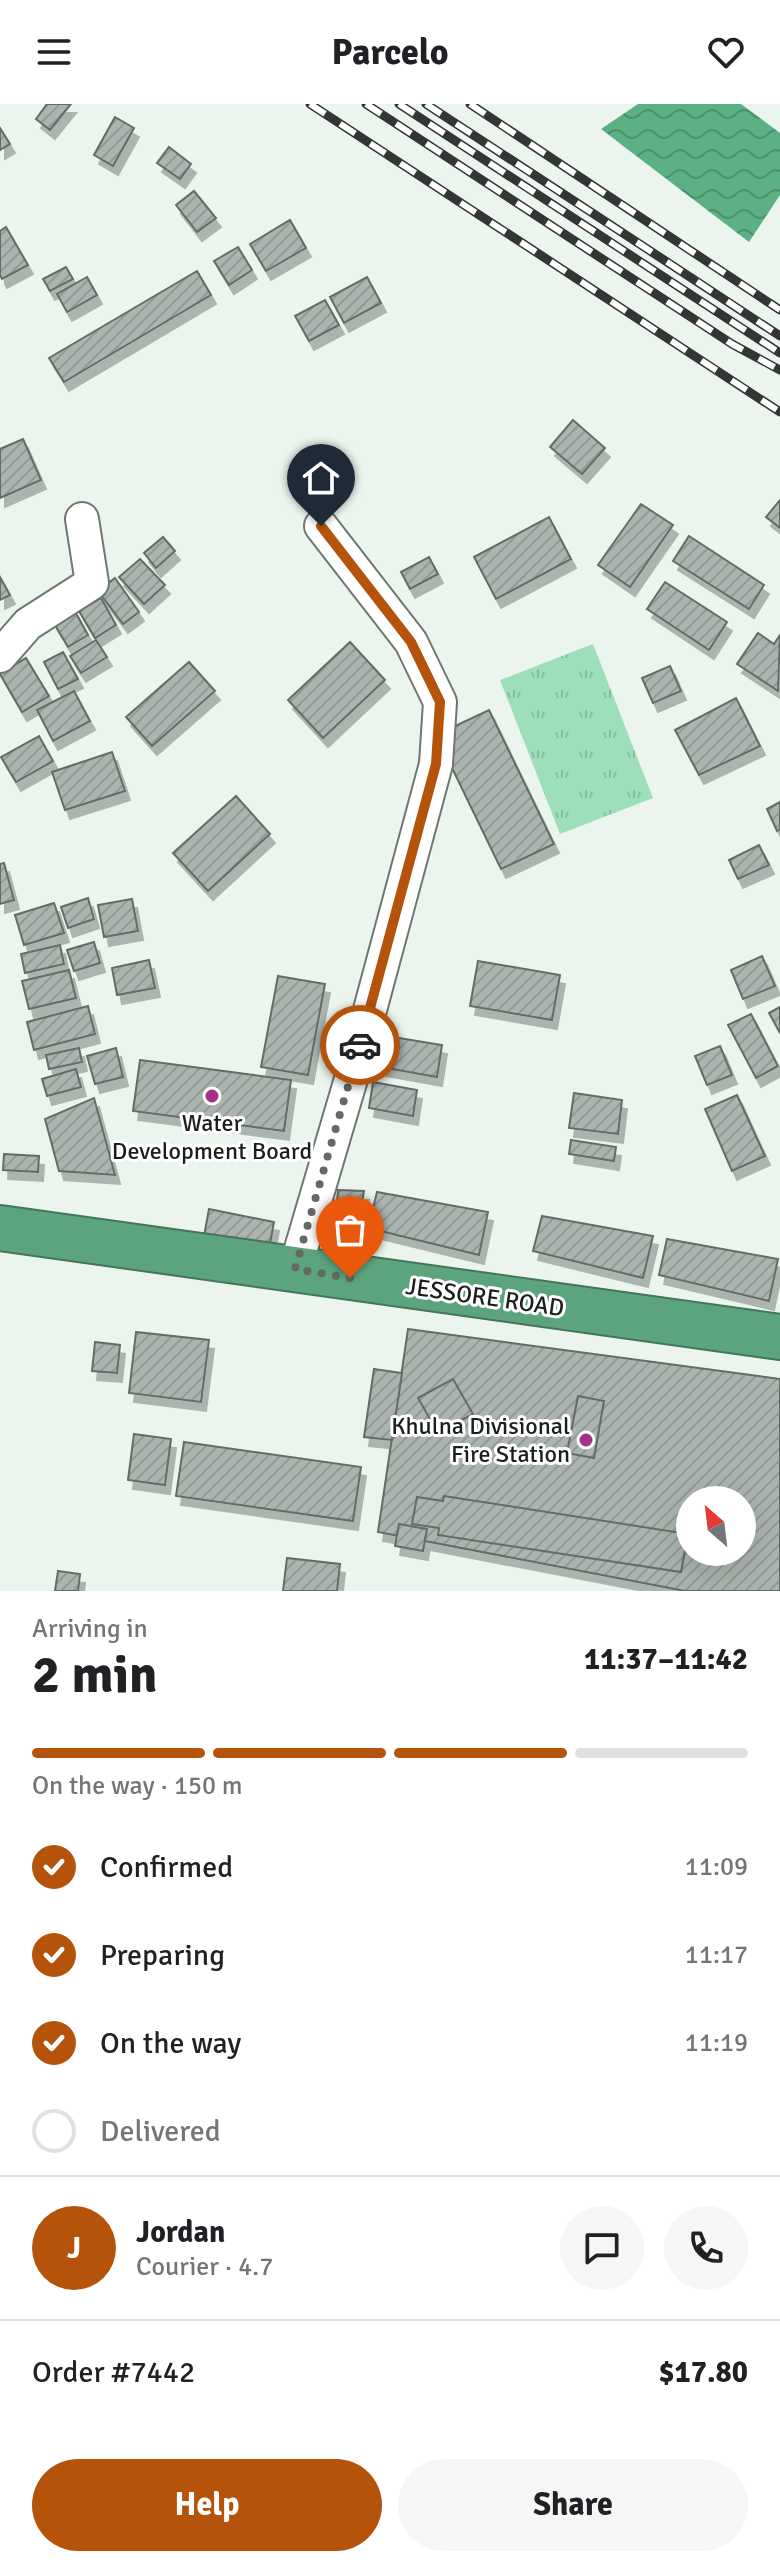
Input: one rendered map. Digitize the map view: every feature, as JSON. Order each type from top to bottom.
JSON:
[{"type":"highway","name":"JESSORE ROAD","points":[[0,1228],[780,1337]]},
{"type":"street","points":[[0,656],[28,624],[92,583],[82,519]]},
{"type":"street","points":[[295,1269],[356,1062],[436,764],[440,702],[411,642],[321,526]]},
{"type":"green space","points":[[593,644],[653,798],[560,834],[500,680]]},
{"type":"water","points":[[638,104],[741,104],[780,133],[780,195],[749,242],[601,129]]},
{"type":"building","points":[[47,104],[71,104],[50,130],[36,119]]},
{"type":"building","points":[[115,117],[134,128],[113,166],[94,155]]},
{"type":"building","points":[[0,128],[10,144],[0,150]]},
{"type":"building","points":[[169,147],[191,164],[180,179],[157,163]]},
{"type":"building","points":[[194,191],[216,218],[197,232],[176,205]]},
{"type":"building","points":[[290,220],[306,248],[266,271],[250,244]]},
{"type":"building","points":[[6,227],[28,265],[2,279],[0,231]]},
{"type":"building","points":[[238,247],[252,270],[229,285],[214,261]]},
{"type":"building","points":[[66,267],[73,279],[50,291],[43,279]]},
{"type":"building","points":[[197,271],[211,295],[64,382],[49,358]]},
{"type":"building","points":[[87,277],[97,295],[67,312],[57,294]]},
{"type":"building","points":[[367,277],[381,303],[344,323],[330,297]]},
{"type":"building","points":[[325,300],[339,325],[309,341],[295,316]]},
{"type":"building","points":[[573,420],[605,448],[582,474],[550,447]]},
{"type":"building","points":[[23,439],[41,480],[0,498],[0,449]]},
{"type":"building","points":[[780,500],[780,528],[766,517]]},
{"type":"building","points":[[641,504],[673,525],[630,587],[598,565]]},
{"type":"building","points":[[549,517],[571,559],[496,599],[474,557]]},
{"type":"building","points":[[689,536],[764,585],[749,609],[673,561]]},
{"type":"building","points":[[163,537],[175,551],[156,568],[144,553]]},
{"type":"building","points":[[429,557],[438,574],[410,589],[401,572]]},
{"type":"building","points":[[140,559],[165,585],[144,604],[119,577]]},
{"type":"building","points":[[0,577],[10,595],[0,600]]},
{"type":"building","points":[[115,578],[139,612],[123,624],[98,591]]},
{"type":"building","points":[[665,582],[727,622],[709,650],[647,609]]},
{"type":"building","points":[[101,598],[116,625],[95,638],[79,611]]},
{"type":"building","points":[[73,608],[88,635],[68,647],[52,620]]},
{"type":"building","points":[[758,633],[774,644],[780,635],[778,691],[737,664]]},
{"type":"building","points":[[96,640],[107,657],[81,673],[70,656]]},
{"type":"building","points":[[350,642],[385,680],[323,738],[288,700]]},
{"type":"building","points":[[63,652],[78,679],[58,689],[44,662]]},
{"type":"building","points":[[26,658],[49,696],[22,712],[0,674]]},
{"type":"building","points":[[189,662],[215,691],[152,746],[126,717]]},
{"type":"building","points":[[670,666],[681,691],[653,703],[642,678]]},
{"type":"building","points":[[74,691],[90,721],[53,741],[37,710]]},
{"type":"building","points":[[736,698],[760,746],[699,775],[675,730]]},
{"type":"building","points":[[489,710],[554,844],[501,869],[436,735]]},
{"type":"building","points":[[39,736],[53,761],[16,782],[1,757]]},
{"type":"building","points":[[112,752],[125,791],[65,810],[52,772]]},
{"type":"building","points":[[236,796],[270,834],[208,891],[173,853]]},
{"type":"building","points":[[780,802],[780,829],[777,831],[767,809]]},
{"type":"building","points":[[759,845],[769,865],[738,879],[729,860]]},
{"type":"building","points":[[4,863],[14,900],[0,904],[0,864]]},
{"type":"building","points":[[88,898],[94,919],[68,928],[61,907]]},
{"type":"building","points":[[132,899],[138,931],[104,937],[98,905]]},
{"type":"building","points":[[54,903],[64,933],[24,945],[15,915]]},
{"type":"building","points":[[94,942],[100,963],[74,971],[67,950]]},
{"type":"building","points":[[60,945],[64,964],[25,973],[21,954]]},
{"type":"building","points":[[762,956],[775,986],[743,999],[731,970]]},
{"type":"building","points":[[149,960],[155,988],[117,995],[112,968]]},
{"type":"building","points":[[478,961],[560,975],[552,1020],[470,1006]]},
{"type":"building","points":[[69,970],[76,998],[29,1009],[22,981]]},
{"type":"building","points":[[278,976],[325,984],[308,1075],[261,1067]]},
{"type":"building","points":[[88,1006],[95,1034],[34,1050],[27,1022]]},
{"type":"building","points":[[780,1007],[780,1033],[769,1013]]},
{"type":"building","points":[[751,1014],[778,1066],[756,1078],[728,1025]]},
{"type":"building","points":[[387,1036],[442,1045],[437,1077],[381,1067]]},
{"type":"building","points":[[720,1046],[732,1075],[707,1085],[695,1056]]},
{"type":"building","points":[[79,1048],[82,1062],[49,1069],[46,1055]]},
{"type":"building","points":[[116,1048],[123,1077],[95,1084],[87,1056]]},
{"type":"building","name":"Water Development Board","points":[[140,1060],[291,1080],[284,1131],[133,1111]]},
{"type":"building","points":[[76,1069],[81,1087],[47,1096],[42,1079]]},
{"type":"building","points":[[373,1082],[417,1090],[413,1116],[369,1108]]},
{"type":"building","points":[[574,1093],[622,1100],[618,1134],[569,1128]]},
{"type":"building","points":[[737,1095],[765,1156],[732,1171],[705,1109]]},
{"type":"building","points":[[94,1098],[115,1175],[59,1171],[45,1119]]},
{"type":"building","points":[[571,1140],[616,1147],[614,1161],[569,1154]]},
{"type":"building","points":[[4,1154],[39,1156],[38,1172],[3,1170]]},
{"type":"building","points":[[338,1190],[364,1191],[358,1227],[335,1226]]},
{"type":"building","points":[[377,1192],[488,1212],[479,1255],[368,1228]]},
{"type":"building","points":[[209,1209],[274,1222],[269,1249],[204,1236]]},
{"type":"building","points":[[542,1216],[653,1236],[643,1278],[533,1251]]},
{"type":"building","points":[[667,1239],[778,1259],[769,1301],[659,1275]]},
{"type":"building","name":"Khulna Divisional Fire Station","points":[[408,1329],[780,1379],[780,1591],[685,1591],[378,1532]]},
{"type":"building","points":[[136,1332],[209,1340],[201,1402],[129,1393]]},
{"type":"building","points":[[95,1342],[120,1345],[117,1373],[92,1371]]},
{"type":"building","points":[[374,1369],[402,1373],[392,1440],[364,1437]]},
{"type":"building","points":[[453,1379],[473,1414],[438,1433],[418,1398]]},
{"type":"building","points":[[578,1396],[604,1401],[594,1458],[567,1453]]},
{"type":"building","points":[[134,1434],[171,1439],[165,1485],[128,1480]]},
{"type":"building","points":[[184,1442],[361,1467],[353,1521],[176,1496]]},
{"type":"building","points":[[444,1496],[676,1532],[676,1566],[682,1566],[681,1572],[438,1535],[439,1528],[412,1524],[417,1497],[443,1501]]},
{"type":"building","points":[[399,1524],[427,1529],[423,1551],[395,1546]]},
{"type":"building","points":[[287,1558],[340,1564],[337,1591],[283,1591]]},
{"type":"building","points":[[58,1571],[80,1574],[78,1591],[55,1591]]},
{"type":"railway","points":[[310,104],[780,412]]},
{"type":"railway","points":[[366,104],[732,344],[780,370]]},
{"type":"railway","points":[[399,104],[780,353]]},
{"type":"railway","points":[[426,104],[780,336]]},
{"type":"railway","points":[[470,104],[780,310]]},
{"type":"way so far","points":[[350,1278],[295,1269],[360,1045]]},
{"type":"place","name":"Water Development Board","points":[[212,1096]]},
{"type":"place","name":"Khulna Divisional Fire Station","points":[[586,1440]]},
{"type":"route","points":[[321,526],[411,642],[440,702],[436,764],[360,1045]]}]
